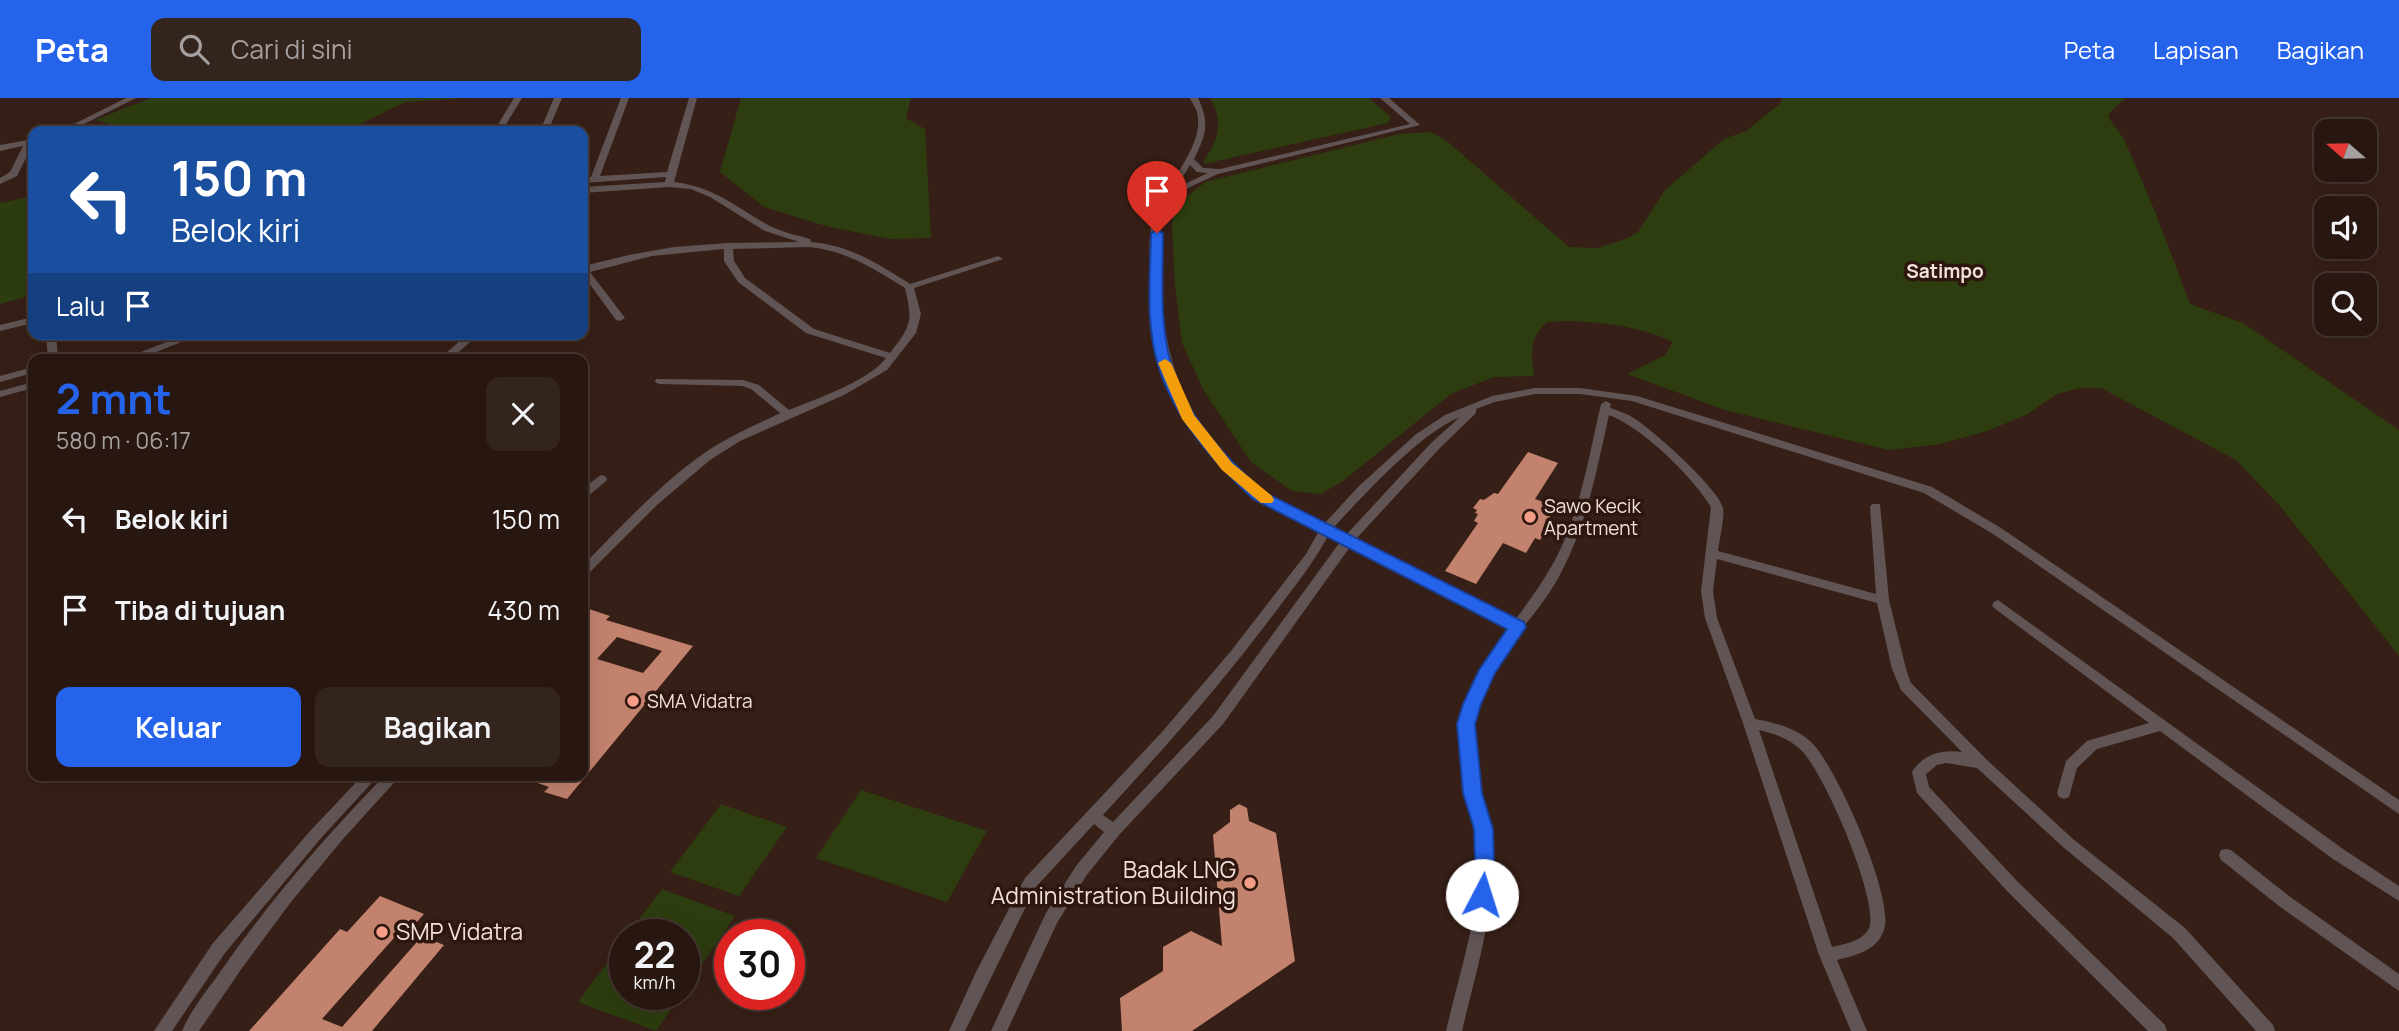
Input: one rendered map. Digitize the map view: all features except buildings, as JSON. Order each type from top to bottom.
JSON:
[{"type":"street","points":[[74,126],[132,98]]},
{"type":"street","points":[[501,126],[518,98]]},
{"type":"street","points":[[546,126],[558,98]]},
{"type":"street","points":[[594,179],[625,98]]},
{"type":"street","points":[[669,184],[692,98]]},
{"type":"street","points":[[1194,98],[1203,112],[1204,122],[1198,146],[1165,200],[1158,219],[1156,247],[1157,313],[1165,367],[1187,416],[1227,466],[1258,495],[1518,627]]},
{"type":"street","points":[[1165,200],[1191,183],[1220,172],[1416,125],[1384,98]]},
{"type":"street","points":[[0,148],[28,143]]},
{"type":"street","points":[[0,181],[14,174],[28,148]]},
{"type":"street","points":[[1189,159],[1199,170],[1220,172]]},
{"type":"street","points":[[588,180],[671,174]]},
{"type":"street","points":[[588,190],[669,184],[703,191],[782,240]]},
{"type":"street","points":[[588,269],[650,252],[782,240],[821,245],[861,258],[909,287],[916,314],[911,333],[883,368],[840,393],[736,438],[706,457],[653,502],[588,564]]},
{"type":"street","points":[[728,246],[733,271],[797,323],[828,338],[893,357]]},
{"type":"street","points":[[909,287],[998,259]]},
{"type":"street","points":[[588,276],[620,318]]},
{"type":"street","points":[[0,328],[28,321]]},
{"type":"street","points":[[142,354],[180,340]]},
{"type":"street","points":[[449,354],[464,340]]},
{"type":"street","points":[[0,379],[28,371]]},
{"type":"street","points":[[660,381],[743,383],[755,387],[788,414]]},
{"type":"street","points":[[0,394],[28,386]]},
{"type":"street","points":[[957,1031],[1030,883],[1167,736],[1237,654],[1311,556],[1325,530],[1362,490],[1419,438],[1450,417],[1492,399],[1535,391],[1609,394],[1652,402],[1928,490],[1997,531],[2399,808]]},
{"type":"street","points":[[1454,1031],[1477,925],[1485,861],[1483,829],[1472,793],[1467,757],[1466,724],[1488,670],[1546,586],[1569,544],[1578,520],[1609,394]]},
{"type":"street","points":[[999,1031],[1051,918],[1081,871],[1114,831],[1218,720],[1348,540],[1435,446],[1478,406]]},
{"type":"street","points":[[1605,410],[1631,421],[1648,435],[1714,500],[1717,515],[1707,591],[1711,618],[1750,723],[1827,955],[1859,1031]]},
{"type":"street","points":[[588,490],[601,479]]},
{"type":"street","points":[[1876,507],[1883,600],[1899,669],[1906,686],[1981,763],[2068,843],[2179,933],[2267,1031]]},
{"type":"street","points":[[1710,554],[1883,600]]},
{"type":"street","points":[[1998,605],[2338,854],[2399,894]]},
{"type":"street","points":[[1750,723],[1791,735],[1818,758],[1833,783],[1878,905],[1880,920],[1872,938],[1861,947],[1827,955]]},
{"type":"street","points":[[2064,793],[2071,765],[2092,745],[2162,725]]},
{"type":"street","points":[[1981,763],[1943,756],[1928,761],[1919,772],[1922,789],[2013,887],[2159,1031]]},
{"type":"street","points":[[162,1031],[219,948],[316,834],[366,781]]},
{"type":"street","points":[[190,1031],[284,896],[389,781]]},
{"type":"street","points":[[1092,815],[1114,831]]},
{"type":"street","points":[[2225,855],[2399,983]]},
{"type":"green space","points":[[151,98],[466,98],[405,102],[359,126],[118,126],[95,120]]},
{"type":"green space","points":[[741,98],[911,98],[906,118],[925,129],[931,238],[890,239],[829,227],[764,207],[720,172]]},
{"type":"green space","points":[[1210,98],[1369,98],[1391,117],[1388,123],[1204,164],[1218,131],[1217,115]]},
{"type":"green space","points":[[1782,98],[2126,98],[2108,117],[2124,139],[2190,304],[2243,323],[2399,430],[2399,656],[2280,506],[2236,460],[2101,388],[2080,388],[2057,394],[2026,415],[1987,431],[1940,444],[1889,450],[1725,410],[1627,374],[1665,355],[1673,342],[1660,336],[1612,325],[1578,321],[1547,322],[1534,340],[1534,376],[1494,377],[1451,394],[1343,481],[1321,494],[1292,491],[1251,462],[1204,391],[1182,343],[1175,286],[1172,225],[1174,213],[1182,201],[1205,182],[1399,134],[1431,132],[1448,142],[1569,247],[1598,248],[1638,232],[1665,190],[1724,139],[1746,131],[1781,103]]},
{"type":"green space","points":[[28,197],[28,296],[0,304],[0,203]]},
{"type":"green space","points":[[861,790],[987,831],[947,902],[816,858]]},
{"type":"green space","points":[[721,804],[787,827],[739,896],[670,872]]},
{"type":"green space","points":[[662,889],[735,916],[733,919],[714,919],[714,946],[700,967],[700,919],[639,919]]},
{"type":"green space","points":[[609,960],[609,1010],[671,1010],[656,1031],[578,1002]]},
{"type":"slow traffic","points":[[1165,363],[1187,416],[1227,466],[1266,500]]},
{"type":"place","name":"Sawo Kecik Apartment","points":[[1530,517]]},
{"type":"place","name":"SMA Vidatra","points":[[633,701]]},
{"type":"place","name":"Badak LNG Administration Building","points":[[1250,883]]},
{"type":"place","name":"SMP Vidatra","points":[[382,932]]},
{"type":"district","name":"Satimpo","points":[[1945,271]]},
{"type":"route","points":[[1157,233],[1157,313],[1165,367],[1187,416],[1227,466],[1258,495],[1518,627],[1488,670],[1466,724],[1472,793],[1483,829],[1485,861],[1482,895]]}]
